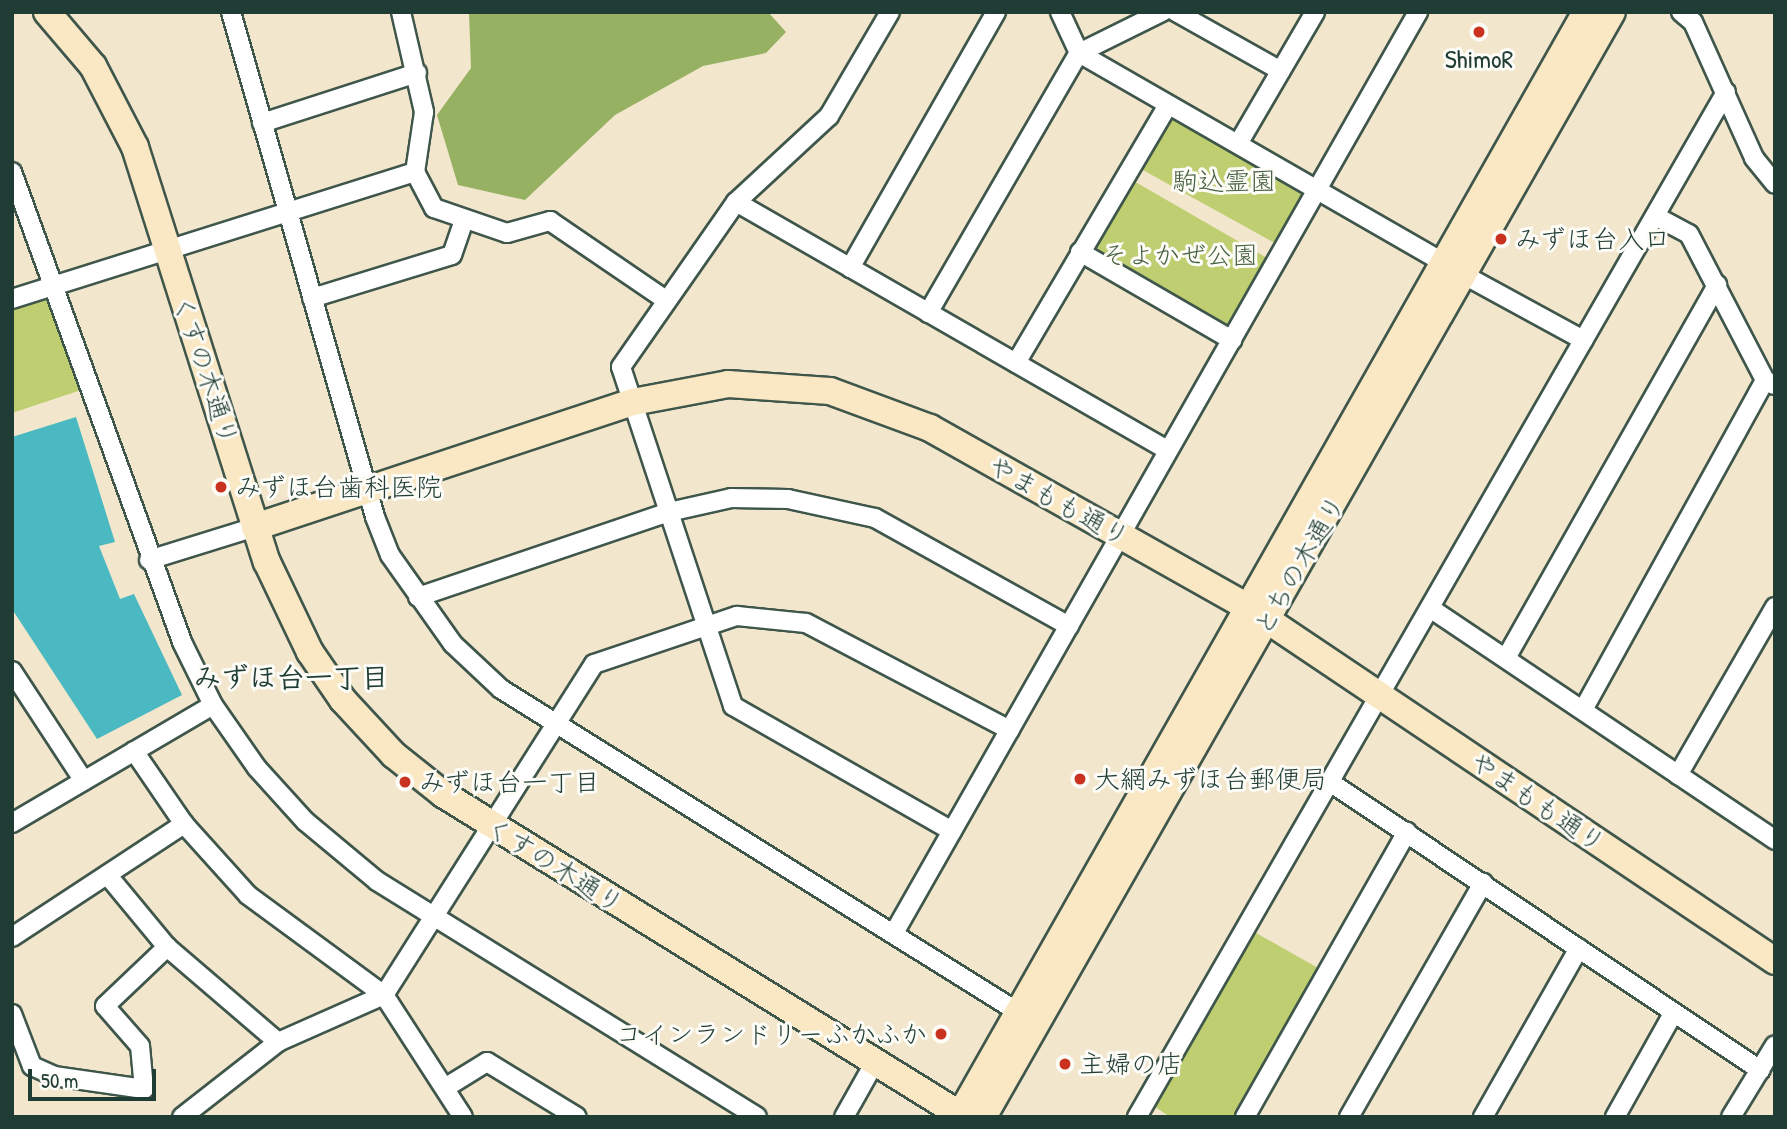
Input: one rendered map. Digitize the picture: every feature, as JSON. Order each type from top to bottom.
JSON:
[{"type":"street","name":"くすの木通り","points":[[47,12],[114,103],[169,250],[255,527],[310,652],[343,700],[394,755],[492,826],[967,1116]]},
{"type":"street","points":[[248,12],[233,19],[289,211],[365,490],[390,555],[453,644],[500,689],[1018,1012]]},
{"type":"street","points":[[401,12],[424,112],[415,172],[434,208],[507,233],[550,221],[666,300]]},
{"type":"street","points":[[890,12],[830,116],[736,202],[621,367],[733,706],[952,831]]},
{"type":"street","points":[[850,268],[996,12]]},
{"type":"street","points":[[1059,12],[1079,53],[1453,269],[1583,340]]},
{"type":"street","points":[[928,313],[1079,53],[1162,12]]},
{"type":"street","points":[[1176,12],[1281,71]]},
{"type":"street","points":[[1238,144],[1315,12]]},
{"type":"street","points":[[894,933],[1418,12]]},
{"type":"street","name":"とちの木通り","points":[[967,1116],[1258,614],[1453,269],[1586,12]]},
{"type":"street","name":"とちの木通り","points":[[1453,269],[1612,12]]},
{"type":"street","points":[[1681,12],[1693,23],[1755,158],[1775,184]]},
{"type":"street","points":[[262,123],[417,73]]},
{"type":"street","points":[[1145,1114],[1379,696],[1726,92]]},
{"type":"street","points":[[1016,363],[1168,105]]},
{"type":"street","points":[[12,172],[58,286],[149,559],[213,705],[305,821],[433,918],[757,1117]]},
{"type":"street","points":[[12,299],[415,172]]},
{"type":"street","points":[[736,202],[1168,450]]},
{"type":"street","points":[[1583,710],[1770,383],[1689,234],[1655,216]]},
{"type":"street","points":[[312,298],[452,255],[464,220]]},
{"type":"street","points":[[1080,252],[1232,340]]},
{"type":"street","points":[[1506,658],[1717,285]]},
{"type":"street","name":"やまもも通り","points":[[255,527],[633,402],[728,384],[830,391],[930,428],[1258,614],[1775,961]]},
{"type":"street","points":[[418,597],[669,512],[731,498],[788,499],[875,518],[1069,625]]},
{"type":"street","points":[[149,559],[255,527]]},
{"type":"street","points":[[1678,775],[1775,607]]},
{"type":"street","points":[[1430,608],[1774,839]]},
{"type":"street","name":"とちの木通り","points":[[967,1116],[1018,1012],[1258,614]]},
{"type":"street","points":[[182,1117],[278,1042],[384,995],[594,664],[737,616],[828,629],[1010,730]]},
{"type":"street","points":[[12,671],[84,780]]},
{"type":"street","points":[[12,822],[213,705]]},
{"type":"street","points":[[134,751],[184,824],[248,895],[384,995],[448,1086],[463,1117]]},
{"type":"street","points":[[1331,782],[1760,1070]]},
{"type":"street","points":[[12,937],[109,877],[184,824]]},
{"type":"street","points":[[1245,1117],[1407,832]]},
{"type":"street","points":[[109,877],[167,947],[278,1042]]},
{"type":"street","points":[[1349,1117],[1483,883]]},
{"type":"street","points":[[12,1014],[32,1066],[54,1076],[144,1089],[141,1046],[105,1006],[167,947]]},
{"type":"street","points":[[1483,1117],[1579,948]]},
{"type":"street","points":[[1615,1117],[1674,1012]]},
{"type":"street","points":[[1731,1117],[1775,1045]]},
{"type":"street","points":[[448,1086],[487,1062],[577,1117]]},
{"type":"street","points":[[844,1117],[875,1062]]},
{"type":"green space","points":[[469,12],[768,12],[786,32],[766,53],[703,66],[615,115],[525,200],[458,185],[437,115],[471,68]]},
{"type":"green space","name":"駒込霊園","points":[[1171,117],[1307,192],[1277,245],[1142,169]]},
{"type":"green space","name":"そよかぜ公園","points":[[1132,180],[1269,259],[1228,330],[1091,251]]},
{"type":"green space","points":[[53,295],[84,389],[12,413],[12,309]]},
{"type":"green space","points":[[1251,930],[1318,968],[1234,1117],[1170,1117],[1151,1104]]},
{"type":"water","points":[[76,417],[115,542],[99,546],[120,599],[134,594],[182,695],[97,739],[12,609],[12,437]]},
{"type":"place","name":"ShimoR","points":[[1479,32]]},
{"type":"place","name":"みずほ台入口","points":[[1501,239]]},
{"type":"place","name":"みずほ台歯科医院","points":[[221,487]]},
{"type":"place","name":"大網みずほ台郵便局","points":[[1080,779]]},
{"type":"place","name":"みずほ台一丁目","points":[[405,782]]},
{"type":"place","name":"コインランドリーふかふか","points":[[941,1034]]},
{"type":"place","name":"主婦の店","points":[[1065,1064]]},
{"type":"district","name":"みずほ台一丁目","points":[[291,677]]}]
